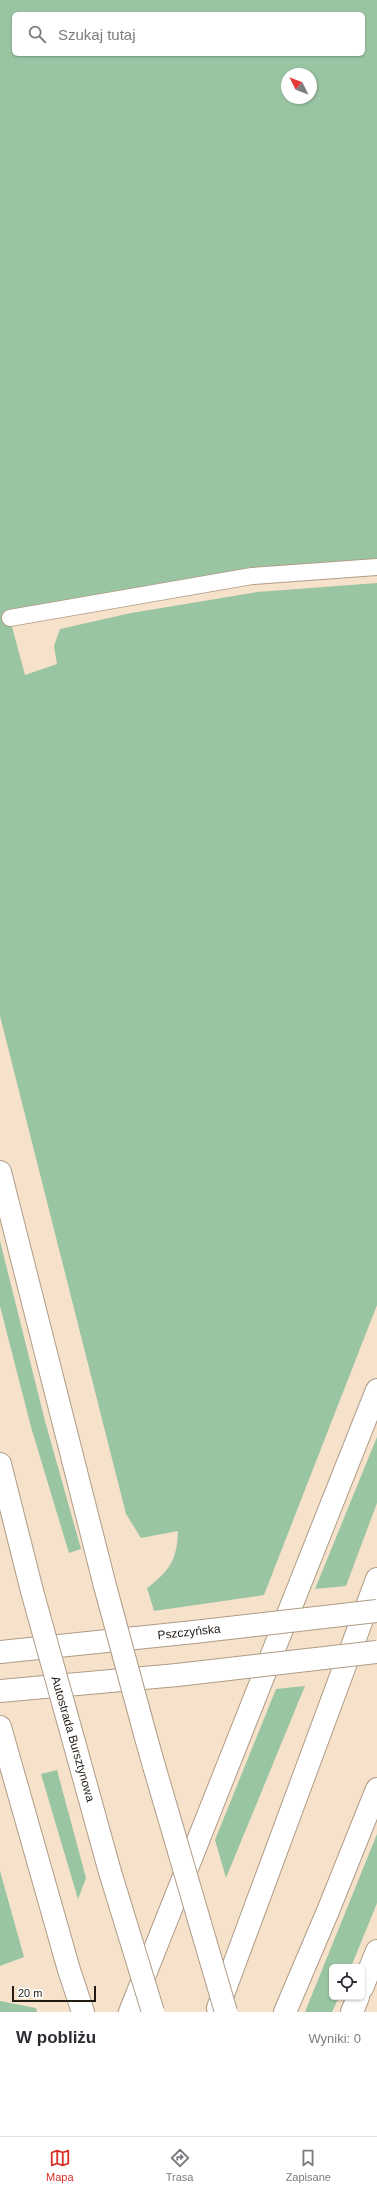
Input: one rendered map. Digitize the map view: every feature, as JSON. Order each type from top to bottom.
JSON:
[{"type":"main road","points":[[0,1172],[105,1586],[154,1766],[226,2012]]},
{"type":"main road","points":[[130,2012],[377,1390]]},
{"type":"main road","name":"Autostrada Bursztynowa","points":[[0,1464],[32,1591],[110,1872],[154,2012]]},
{"type":"main road","points":[[216,2012],[377,1579]]},
{"type":"main road","name":"Pszczyńska","points":[[0,1652],[377,1611]]},
{"type":"main road","points":[[0,1691],[177,1675],[377,1652]]},
{"type":"main road","points":[[3,1736],[69,1970],[83,2012]]},
{"type":"main road","points":[[285,2012],[328,1911],[377,1789]]},
{"type":"main road","points":[[365,1981],[377,1951]]},
{"type":"main road","points":[[352,2012],[357,2000]]},
{"type":"lane","points":[[10,618],[252,576],[377,567]]},
{"type":"green space","points":[[0,0],[377,0],[377,560],[8,612],[25,675],[57,664],[54,646],[60,629],[131,613],[257,592],[377,583],[377,1305],[264,1595],[154,1611],[147,1588],[161,1576],[174,1558],[178,1531],[141,1538],[126,1514],[0,1016]]},
{"type":"green space","points":[[0,1241],[45,1421],[81,1549],[69,1553],[31,1427],[0,1306]]},
{"type":"green space","points":[[377,1437],[377,1503],[346,1586],[315,1589]]},
{"type":"green space","points":[[305,1686],[226,1878],[215,1840],[276,1689]]},
{"type":"green space","points":[[57,1770],[86,1878],[78,1899],[41,1774]]},
{"type":"green space","points":[[377,1834],[377,1903],[352,1964],[329,1964],[329,2000],[338,2000],[332,2012],[305,2012]]},
{"type":"green space","points":[[0,1871],[24,1957],[0,1966]]},
{"type":"green space","points":[[0,2001],[36,2008],[37,2012],[0,2012]]}]
